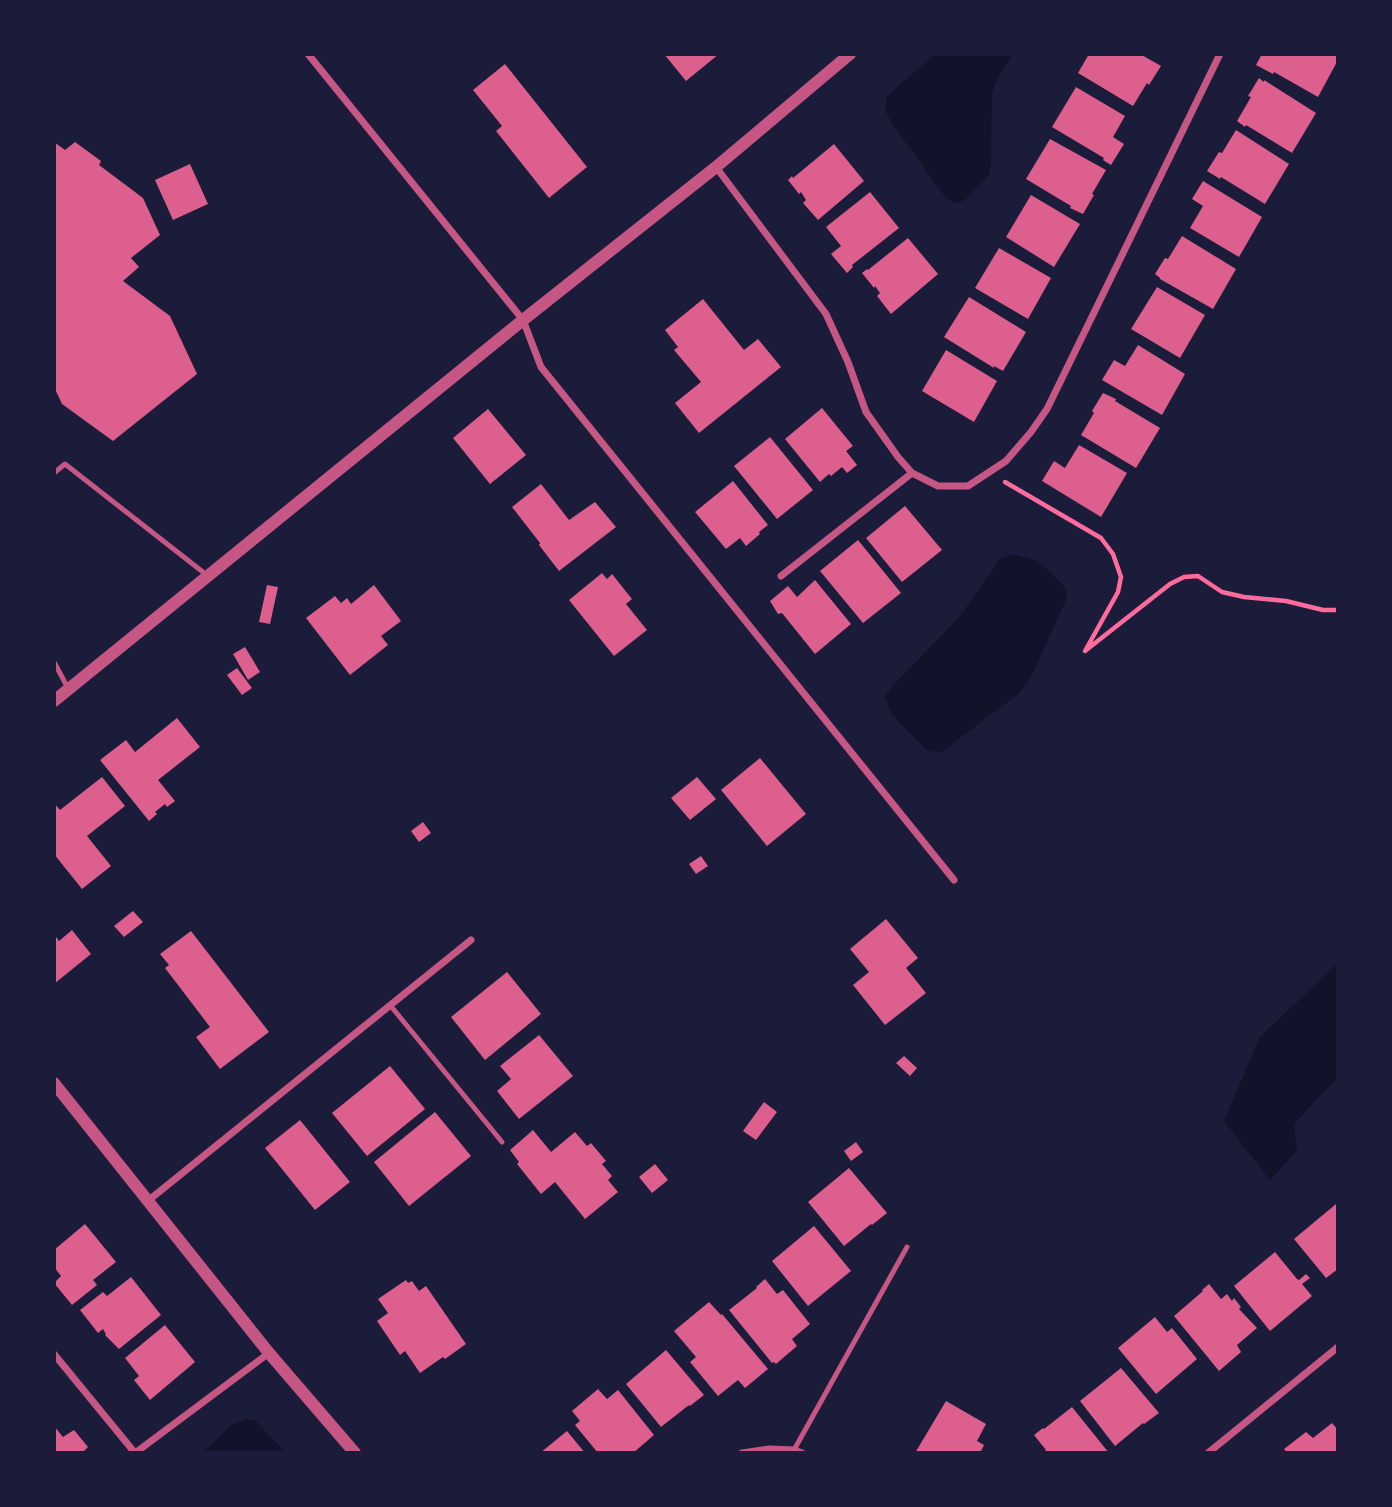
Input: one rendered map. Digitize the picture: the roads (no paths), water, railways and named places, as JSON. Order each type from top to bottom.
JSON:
[{"type":"street","points":[[308,54],[523,320],[541,367],[954,880]]},
{"type":"street","points":[[54,701],[716,167],[850,54]]},
{"type":"street","points":[[716,167],[826,314],[848,362],[866,412],[898,457],[912,473],[938,486],[968,486],[1006,461],[1047,409],[1220,54]]},
{"type":"street","points":[[781,576],[912,473]]},
{"type":"street","points":[[149,1200],[471,940]]},
{"type":"street","points":[[54,1083],[269,1353],[355,1453]]},
{"type":"street","points":[[1208,1453],[1338,1346]]},
{"type":"street","points":[[54,1354],[135,1453],[269,1353]]},
{"type":"street","points":[[742,1453],[769,1449],[798,1451]]},
{"type":"lane","points":[[54,473],[65,464],[208,576]]},
{"type":"lane","points":[[54,662],[69,690]]},
{"type":"lane","points":[[390,1005],[502,1142]]},
{"type":"lane","points":[[798,1451],[907,1247]]}]
